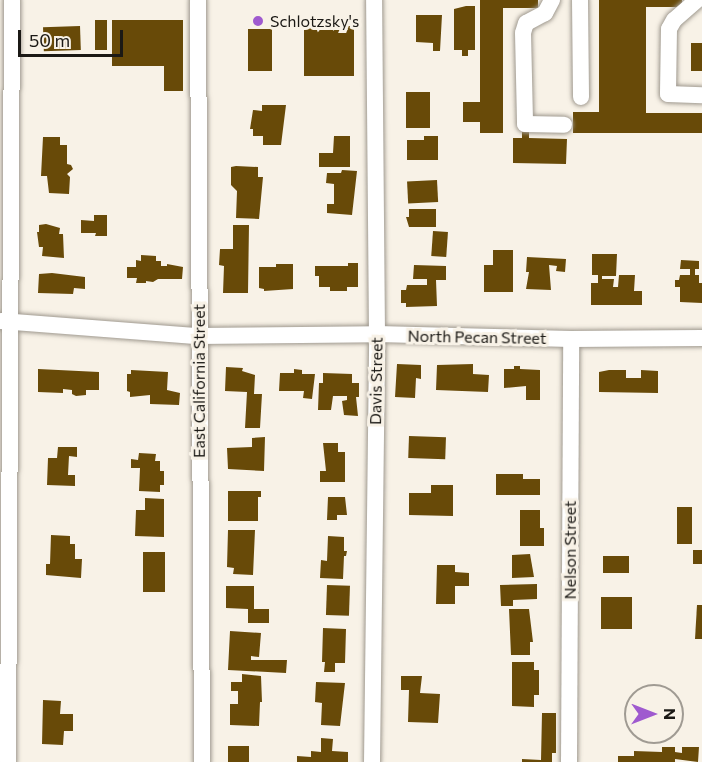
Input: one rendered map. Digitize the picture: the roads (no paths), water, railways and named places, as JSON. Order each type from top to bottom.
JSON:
[{"type":"street","points":[[8,762],[5,322],[12,0]]},
{"type":"street","name":"East California Street","points":[[198,0],[202,762]]},
{"type":"street","name":"Davis Street","points":[[372,762],[377,334],[374,0]]},
{"type":"street","points":[[552,0],[545,13],[526,23],[523,33],[525,124],[564,125]]},
{"type":"street","points":[[580,0],[581,97]]},
{"type":"street","points":[[697,0],[674,20],[669,29],[668,94],[702,95]]},
{"type":"street","name":"North Pecan Street","points":[[5,322],[198,336],[377,334],[572,339],[702,338]]},
{"type":"street","name":"Nelson Street","points":[[569,762],[572,339]]},
{"type":"place","name":"Schlotzsky's","points":[[258,21]]}]
